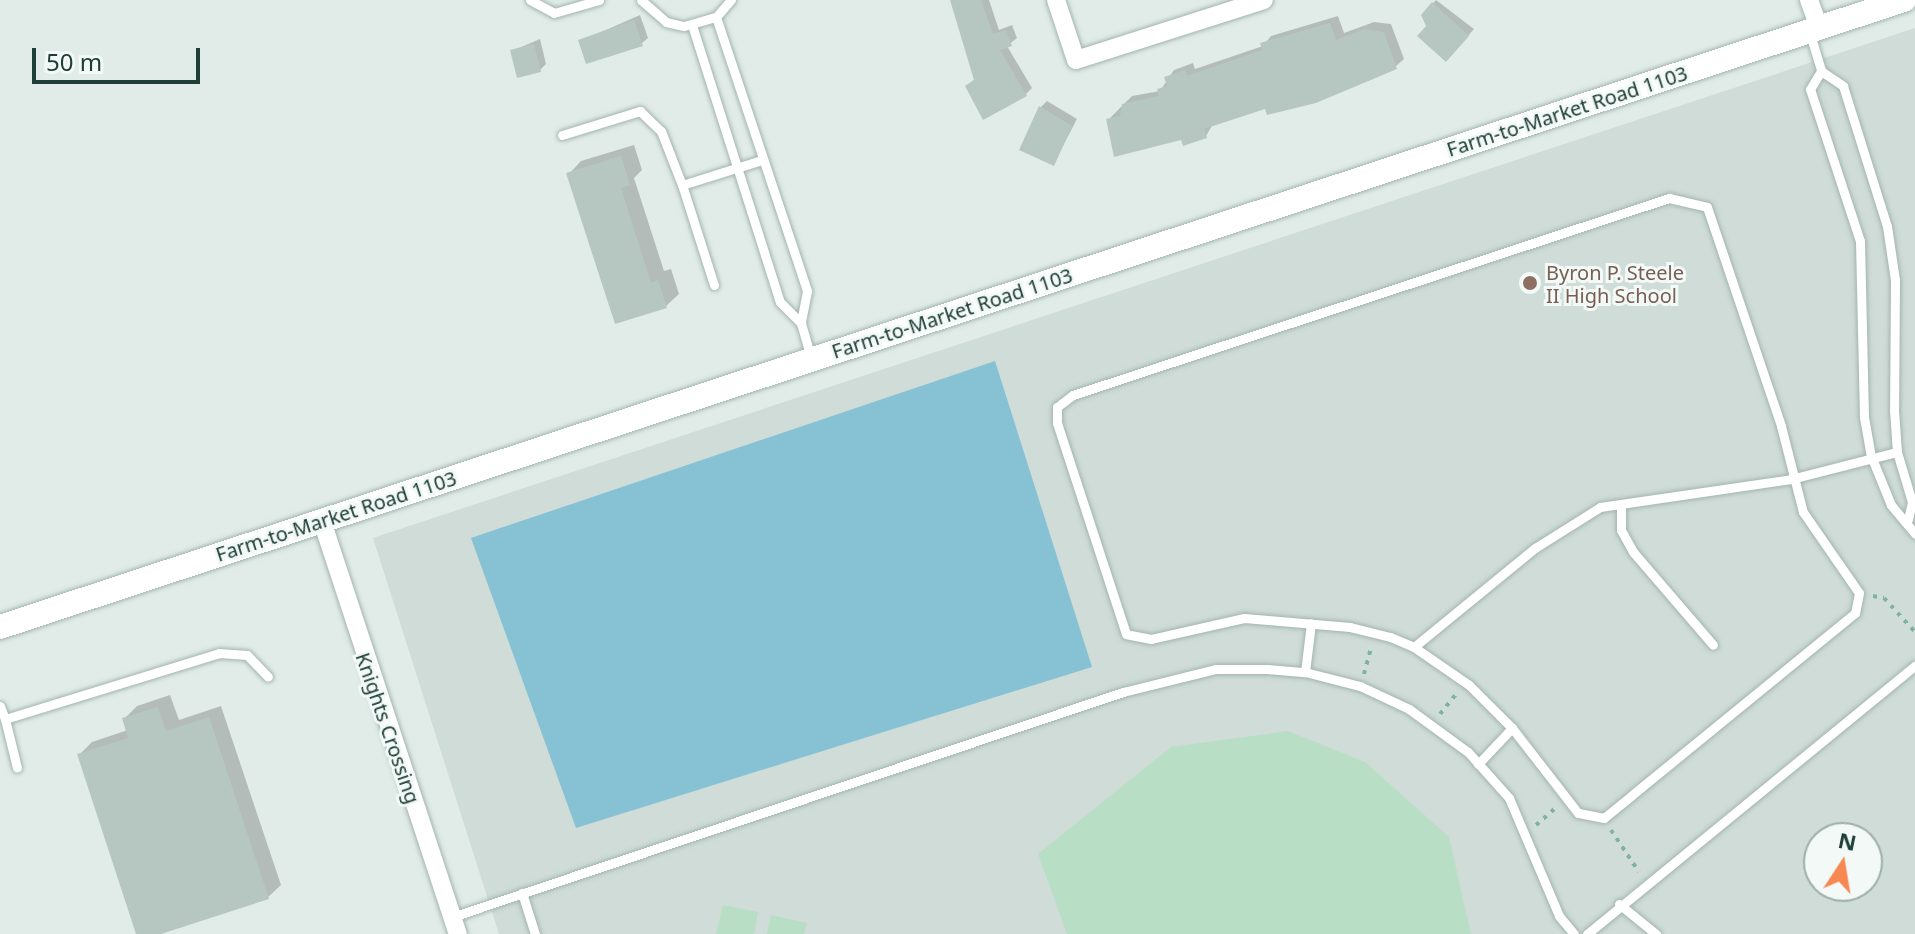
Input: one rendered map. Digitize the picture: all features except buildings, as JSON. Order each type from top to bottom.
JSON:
[{"type":"main road","name":"Farm-to-Market Road 1103","points":[[0,627],[1904,0]]},
{"type":"street","points":[[1056,0],[1076,60],[1264,0]]},
{"type":"street","points":[[1809,0],[1814,30]]},
{"type":"street","name":"Knights Crossing","points":[[322,521],[455,926]]},
{"type":"lane","points":[[530,0],[554,13],[599,0]]},
{"type":"lane","points":[[641,0],[666,22],[692,25],[716,17],[731,0]]},
{"type":"lane","points":[[716,17],[807,291],[801,323],[812,360]]},
{"type":"lane","points":[[692,25],[780,302],[801,323]]},
{"type":"lane","points":[[1814,30],[1821,71],[1810,89],[1860,241],[1864,417],[1871,456],[1891,505],[1908,520],[1915,534]]},
{"type":"lane","points":[[1821,71],[1843,86],[1887,226],[1895,280],[1897,452],[1912,502],[1908,520]]},
{"type":"lane","points":[[562,135],[640,111],[661,131],[714,285]]},
{"type":"lane","points":[[682,185],[762,160]]},
{"type":"lane","points":[[1669,198],[1707,207],[1712,218],[1781,426],[1791,479],[1803,512],[1859,593],[1855,613],[1604,818],[1578,813],[1565,801],[1512,728],[1469,685],[1414,647],[1373,633],[1311,623],[1244,618],[1151,639],[1126,634],[1057,423],[1057,407],[1073,395],[1669,198]]},
{"type":"lane","points":[[1414,647],[1535,548],[1600,507],[1791,479],[1871,456],[1897,452]]},
{"type":"lane","points":[[1621,504],[1621,530],[1634,553],[1713,645]]},
{"type":"lane","points":[[1305,672],[1311,623]]},
{"type":"lane","points":[[5,719],[219,653],[247,655],[268,677]]},
{"type":"lane","points":[[1587,934],[1619,904],[1915,666]]},
{"type":"lane","points":[[455,926],[522,893],[1123,692],[1216,669],[1305,672],[1360,686],[1432,727],[1478,764],[1509,798],[1559,916],[1574,934]]},
{"type":"lane","points":[[0,706],[17,768]]},
{"type":"lane","points":[[1478,764],[1512,728]]},
{"type":"lane","points":[[522,893],[535,934]]},
{"type":"lane","points":[[1619,904],[1656,934]]},
{"type":"path","points":[[1859,593],[1884,598],[1915,632]]},
{"type":"path","points":[[1360,686],[1373,633]]},
{"type":"path","points":[[1432,727],[1453,696],[1469,685]]},
{"type":"path","points":[[1526,834],[1565,801]]},
{"type":"path","points":[[1604,818],[1647,882]]},
{"type":"shaded area","name":"Byron P. Steele II High School","points":[[1915,28],[1915,934],[499,934],[373,538]]},
{"type":"green space","points":[[1288,731],[1365,762],[1449,837],[1471,934],[1067,934],[1038,854],[1171,747]]},
{"type":"green space","points":[[723,905],[758,912],[754,934],[716,934]]},
{"type":"green space","points":[[771,915],[807,923],[804,934],[767,934]]},
{"type":"water","points":[[995,361],[1092,667],[576,828],[471,538]]},
{"type":"place","name":"Byron P. Steele II High School","points":[[1530,283]]}]
